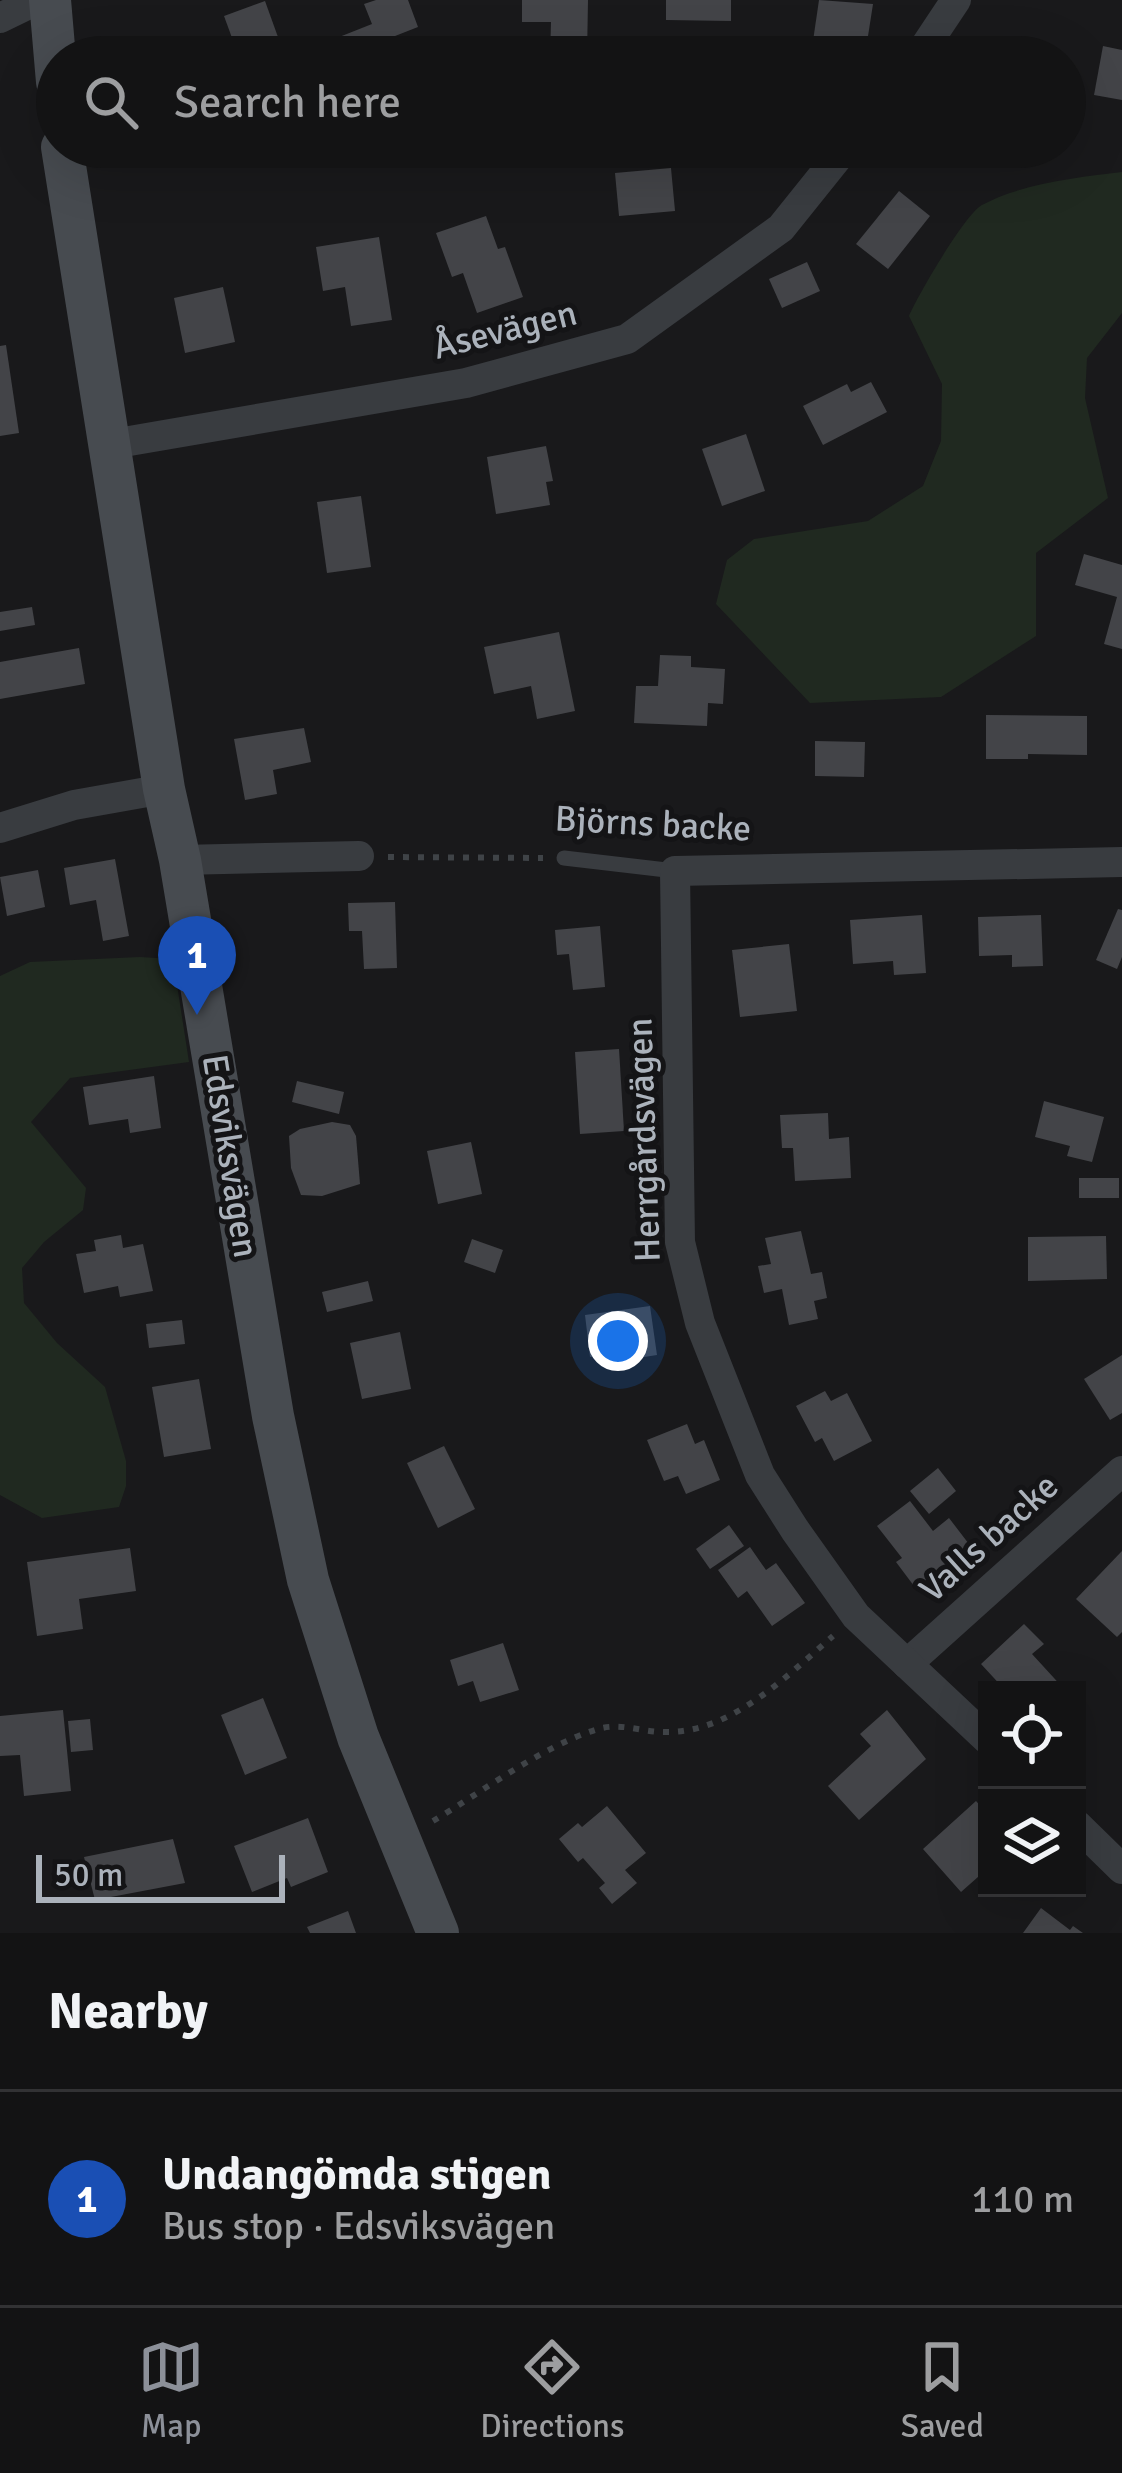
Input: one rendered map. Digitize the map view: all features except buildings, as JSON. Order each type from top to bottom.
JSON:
[{"type":"street","points":[[0,18],[37,0]]},
{"type":"street","points":[[50,0],[53,36]]},
{"type":"street","points":[[931,36],[956,0]]},
{"type":"street","name":"Edsviksvägen","points":[[66,168],[164,789],[180,860],[273,1416],[308,1580],[358,1737],[438,1933]]},
{"type":"street","name":"Åsevägen","points":[[112,444],[466,383],[627,339],[781,228],[829,168]]},
{"type":"street","points":[[0,828],[74,805],[164,789]]},
{"type":"street","points":[[180,860],[359,856]]},
{"type":"street","name":"Björns backe","points":[[675,871],[1122,862]]},
{"type":"street","name":"Herrgårdsvägen","points":[[675,871],[680,1242],[700,1323],[760,1475],[856,1616],[978,1731]]},
{"type":"street","name":"Valls backe","points":[[907,1664],[1122,1471]]},
{"type":"street","points":[[1086,1834],[1122,1869]]},
{"type":"lane","name":"Björns backe","points":[[564,859],[675,871]]},
{"type":"path","name":"Björns backe","points":[[359,856],[564,859]]},
{"type":"path","points":[[400,1842],[557,1747],[596,1729],[626,1725],[669,1733],[712,1723],[768,1691],[856,1616]]},
{"type":"shaded area","points":[[1122,172],[1122,313],[1087,358],[1085,398],[1108,498],[1036,553],[1036,636],[941,697],[810,703],[716,604],[727,560],[754,539],[868,521],[923,486],[941,441],[942,384],[909,316],[942,256],[974,211],[997,198],[1050,182]]},
{"type":"shaded area","points":[[173,959],[189,1062],[70,1078],[31,1122],[86,1188],[83,1210],[44,1242],[22,1268],[24,1303],[57,1343],[105,1387],[126,1461],[126,1486],[119,1507],[42,1518],[0,1495],[0,976],[30,962]]},
{"type":"place","name":"Undangömda stigen","points":[[197,1015]]}]
